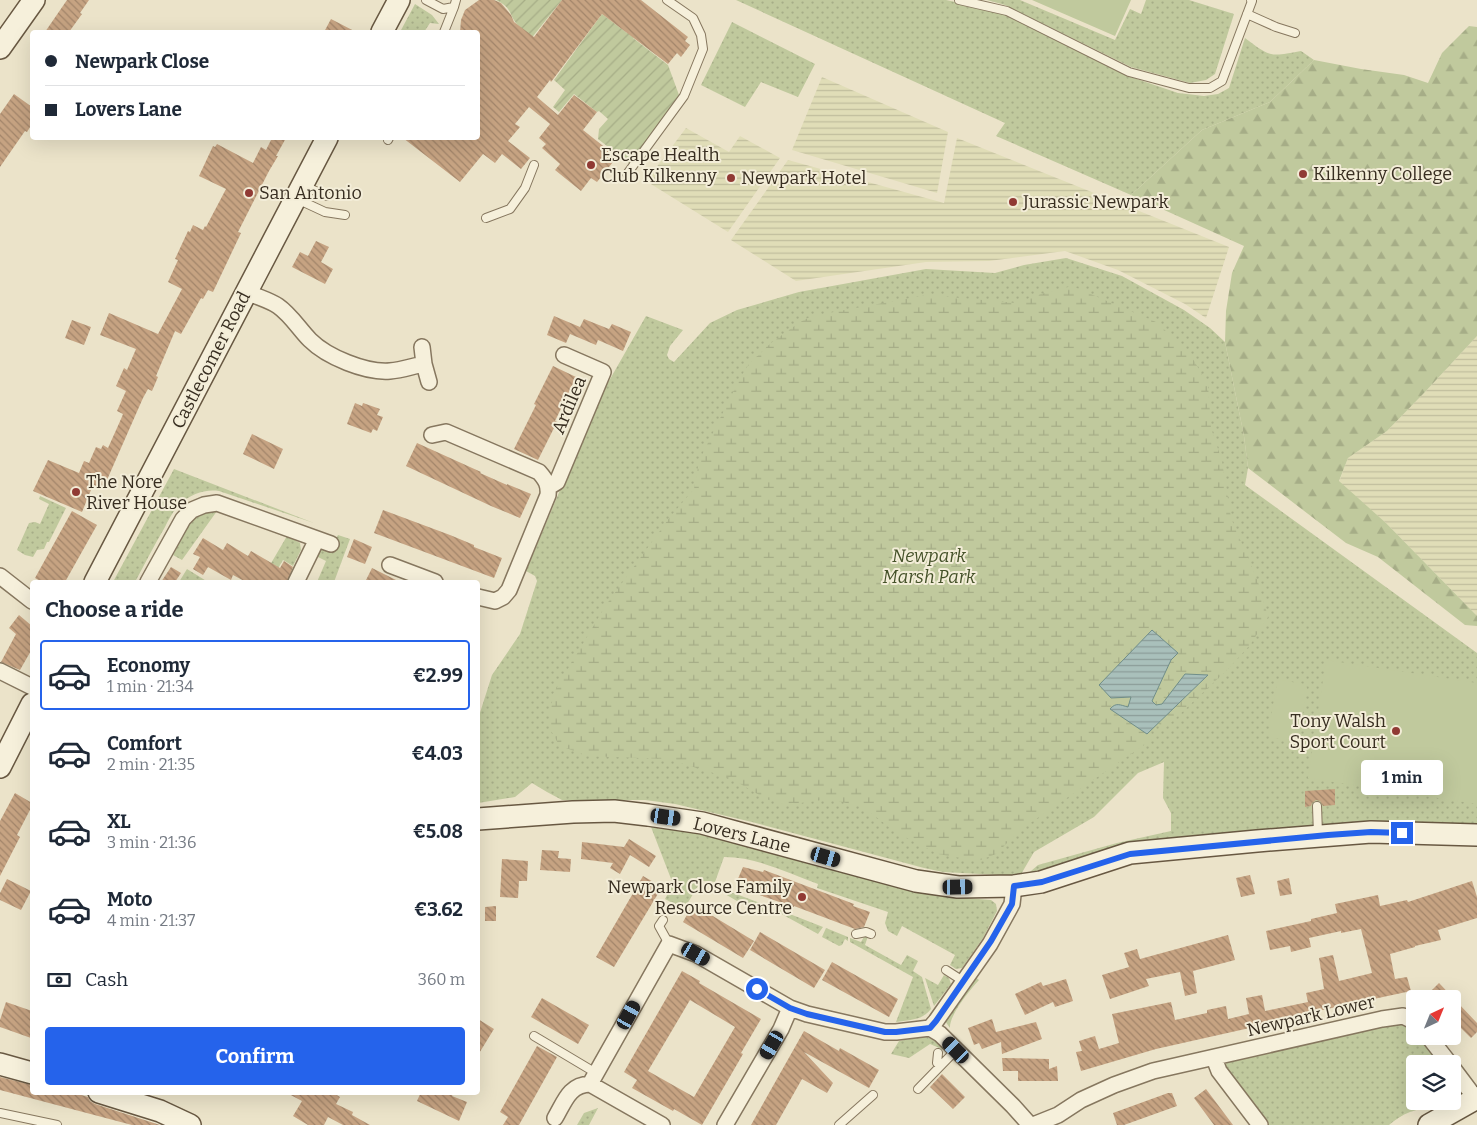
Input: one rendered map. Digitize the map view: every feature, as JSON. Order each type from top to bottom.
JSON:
[{"type":"street","points":[[0,48],[34,0]]},
{"type":"street","points":[[383,30],[399,0]]},
{"type":"street","name":"Castlecomer Road","points":[[96,580],[327,140]]},
{"type":"street","points":[[246,292],[278,307],[290,317],[311,341],[329,354],[350,364],[388,371],[424,364]]},
{"type":"street","points":[[422,347],[429,382]]},
{"type":"street","name":"Ardilea","points":[[480,597],[495,601],[503,597],[509,590],[548,495],[549,487],[556,482],[603,372],[564,355]]},
{"type":"street","points":[[432,435],[446,432],[540,472],[549,487]]},
{"type":"street","points":[[149,580],[183,519],[192,510],[204,505],[217,503],[324,541],[297,580]]},
{"type":"street","points":[[390,564],[423,580]]},
{"type":"street","points":[[0,576],[30,600]]},
{"type":"street","points":[[0,671],[30,686]]},
{"type":"street","points":[[0,767],[30,708]]},
{"type":"street","name":"Lovers Lane","points":[[480,819],[614,811],[648,815],[702,823],[916,881],[958,887],[1014,886],[1042,882],[1130,854],[1371,832],[1477,835]]},
{"type":"street","points":[[930,1028],[990,944],[1012,904],[1014,886]]},
{"type":"street","points":[[558,1122],[572,1090],[580,1084],[593,1079],[669,944],[696,954],[790,1008],[807,1014],[885,1032],[930,1028],[940,1034],[1031,1125]]},
{"type":"street","points":[[725,1125],[781,1029],[790,1008]]},
{"type":"street","name":"Newpark Lower","points":[[1031,1125],[1058,1115],[1081,1100],[1114,1084],[1153,1071],[1382,1019],[1403,1016],[1406,1018]]},
{"type":"street","points":[[1435,1045],[1443,1055]]},
{"type":"street","points":[[1214,1058],[1219,1071],[1260,1125]]},
{"type":"street","points":[[0,1064],[30,1072]]},
{"type":"street","points":[[593,1079],[662,1125]]},
{"type":"street","points":[[1429,1125],[1476,1099],[1461,1079]]},
{"type":"street","points":[[109,1095],[160,1111],[190,1125]]},
{"type":"lane","points":[[426,0],[443,10],[455,4]]},
{"type":"lane","points":[[627,174],[684,96],[703,49],[701,35],[693,18],[667,0]]},
{"type":"lane","points":[[959,0],[1007,11],[1129,72],[1189,88],[1210,88],[1222,81],[1251,0]]},
{"type":"lane","points":[[445,30],[455,4]]},
{"type":"lane","points":[[1247,14],[1276,27],[1296,33]]},
{"type":"lane","points":[[486,218],[510,208],[525,188],[534,165]]},
{"type":"lane","points":[[299,192],[327,196]]},
{"type":"lane","points":[[299,192],[325,212],[345,215]]},
{"type":"lane","points":[[1317,806],[1318,836]]},
{"type":"lane","points":[[663,920],[660,926],[669,944]]},
{"type":"lane","points":[[856,934],[866,932],[870,934]]},
{"type":"lane","points":[[946,970],[963,981]]},
{"type":"lane","points":[[534,1036],[593,1079]]},
{"type":"lane","points":[[918,1089],[956,1050]]},
{"type":"lane","points":[[938,1053],[937,1063],[940,1066]]},
{"type":"lane","points":[[839,1125],[873,1095]]},
{"type":"lane","points":[[0,1113],[57,1125]]},
{"type":"shaded area","points":[[822,77],[948,132],[937,193],[792,150]]},
{"type":"shaded area","points":[[686,128],[729,152],[740,136],[780,158],[728,232],[646,181]]},
{"type":"shaded area","points":[[957,138],[1229,247],[1206,318],[1185,304],[1118,270],[1065,251],[989,261],[926,262],[796,281],[731,240],[788,160],[944,203]]},
{"type":"shaded area","points":[[1477,336],[1477,616],[1386,523],[1339,482],[1348,458],[1387,431]]},
{"type":"green space","points":[[496,0],[562,0],[518,55],[507,46],[520,27],[506,6]]},
{"type":"green space","points":[[736,0],[946,0],[1005,13],[1128,76],[1178,93],[1204,96],[1218,94],[1229,88],[1245,38],[1260,49],[1271,54],[1301,51],[1314,60],[1270,102],[1202,130],[1131,195],[996,136],[1005,123]]},
{"type":"green space","points":[[987,0],[1020,0],[1115,40],[1130,9],[1141,14],[1146,0],[1189,0],[1234,14],[1215,74],[1206,80],[1190,83],[1131,67],[1005,5]]},
{"type":"green space","points":[[1032,0],[1131,0],[1115,36]]},
{"type":"green space","points":[[415,4],[432,15],[439,24],[430,23],[425,30],[401,30]]},
{"type":"green space","points":[[602,14],[627,33],[640,28],[633,38],[668,65],[679,95],[630,164],[598,139],[599,129],[608,119],[599,111],[597,112],[574,94],[559,112],[553,107],[565,90],[554,80]]},
{"type":"green space","points":[[732,22],[815,64],[798,97],[761,82],[745,107],[701,85]]},
{"type":"green space","points":[[1469,26],[1477,27],[1477,336],[1387,431],[1348,458],[1339,481],[1386,523],[1477,616],[1477,626],[1465,625],[1378,557],[1346,543],[1248,468],[1244,436],[1225,342],[1226,311],[1232,273],[1244,246],[1131,195],[1202,130],[1270,102],[1314,60],[1404,75],[1428,83],[1442,53]]},
{"type":"green space","name":"Newpark Marsh Park","points":[[1066,258],[1122,276],[1184,310],[1210,328],[1225,342],[1244,436],[1248,468],[1245,485],[1477,653],[1477,828],[1427,825],[1024,877],[1038,865],[1117,843],[1171,831],[1171,813],[1163,798],[1164,762],[1138,773],[1094,817],[1034,852],[1020,876],[943,872],[675,804],[645,800],[562,800],[532,783],[515,797],[480,803],[480,713],[492,675],[520,634],[537,581],[535,576],[526,571],[597,402],[646,316],[683,330],[670,346],[667,355],[674,362],[710,323],[737,310],[799,292],[926,269],[995,273],[1024,265]]},
{"type":"green space","name":"Newpark Marsh Park","points":[[1072,286],[1156,322],[1189,352],[1208,385],[1211,428],[1222,461],[1231,518],[1258,582],[1268,617],[1250,645],[1227,670],[1164,729],[1158,723],[1208,675],[1185,674],[1162,704],[1156,705],[1152,701],[1171,660],[1132,697],[1128,707],[1111,709],[1153,739],[1020,830],[996,854],[978,861],[938,854],[897,833],[863,807],[829,799],[786,805],[766,799],[730,778],[667,759],[586,756],[559,745],[549,727],[553,694],[606,605],[670,517],[694,489],[699,461],[740,378],[749,364],[771,343],[800,322],[812,316],[927,295],[1016,303]]},
{"type":"green space","points":[[174,469],[314,523],[219,491],[198,493],[184,500],[173,512],[136,580],[114,580]]},
{"type":"green space","points":[[40,496],[66,508],[49,542],[47,542],[44,549],[37,550],[33,557],[17,550],[29,523],[35,522],[40,524],[49,504],[39,499]]},
{"type":"green space","points":[[208,510],[217,511],[182,560],[173,555],[189,525],[198,515]]},
{"type":"green space","points":[[338,535],[350,539],[335,580],[318,580],[326,561],[316,556],[321,545],[331,549]]},
{"type":"green space","points":[[287,536],[300,543],[301,550],[293,566],[283,560],[271,580],[261,580]]},
{"type":"green space","points":[[187,569],[205,580],[180,580]]},
{"type":"green space","name":"Tony Walsh Sport Court","points":[[1326,660],[1477,683],[1477,804],[1308,778]]},
{"type":"green space","name":"Tony Walsh Sport Court","points":[[1280,680],[1304,684],[1307,688],[1299,737],[1295,741],[1272,738],[1268,734],[1277,683]]},
{"type":"green space","points":[[651,827],[684,830],[725,838],[941,896],[991,900],[996,904],[997,911],[983,938],[962,968],[956,969],[950,965],[955,955],[902,926],[897,936],[888,931],[885,923],[888,912],[817,888],[818,884],[772,866],[748,860],[724,857],[715,882],[701,881],[684,909],[665,899],[673,884]]},
{"type":"green space","points":[[720,884],[724,885],[728,891],[768,906],[763,916],[718,890]]},
{"type":"green space","points":[[777,909],[823,927],[818,934],[776,911]]},
{"type":"green space","points":[[826,928],[848,937],[848,941],[845,939],[842,945],[839,946],[822,937]]},
{"type":"green space","points":[[865,935],[868,936],[865,945],[901,965],[907,955],[918,961],[913,971],[922,977],[931,1009],[928,1013],[916,1019],[896,1022],[913,977],[850,942],[850,938],[861,942]]},
{"type":"green space","points":[[944,975],[949,978],[951,984],[934,1006],[925,978],[938,985]]},
{"type":"green space","points":[[975,977],[979,980],[956,1010],[950,1028],[945,1021],[950,1010]]},
{"type":"green space","points":[[1399,1022],[1406,1025],[1406,1045],[1425,1045],[1433,1055],[1406,1055],[1406,1110],[1418,1110],[1407,1113],[1389,1125],[1265,1125],[1223,1065],[1231,1061]]},
{"type":"green space","points":[[926,1036],[938,1043],[944,1050],[930,1044],[909,1058],[891,1054],[899,1041]]},
{"type":"green space","points":[[598,1108],[589,1125],[577,1125],[584,1113]]},
{"type":"water","points":[[1152,630],[1178,653],[1171,660],[1152,701],[1156,705],[1162,704],[1185,674],[1208,675],[1147,734],[1110,709],[1116,705],[1128,707],[1131,697],[1111,698],[1099,685]]},
{"type":"building","points":[[67,0],[89,0],[70,30],[46,30]]},
{"type":"building","points":[[479,0],[494,0],[501,3],[514,22],[534,37],[562,0],[641,0],[688,37],[685,41],[690,45],[681,57],[677,53],[668,64],[602,14],[551,82],[550,80],[537,97],[558,115],[574,95],[597,112],[583,130],[617,157],[597,182],[591,178],[581,191],[555,170],[560,164],[542,148],[546,144],[539,138],[550,124],[529,107],[515,124],[520,127],[508,141],[530,158],[521,169],[502,154],[495,163],[483,154],[460,182],[406,140],[480,140],[480,30],[460,30],[461,20],[465,10]]},
{"type":"building","points":[[331,19],[352,30],[325,30]]},
{"type":"building","points":[[14,94],[30,106],[30,127],[27,132],[25,131],[0,167],[0,114]]},
{"type":"building","points":[[271,140],[285,140],[238,232],[241,233],[213,292],[208,290],[203,299],[201,298],[181,334],[175,331],[156,376],[158,377],[152,391],[148,389],[143,398],[103,489],[93,485],[82,512],[33,491],[48,460],[79,473],[84,461],[89,463],[96,447],[101,449],[103,445],[108,448],[123,414],[117,411],[126,391],[116,386],[124,368],[127,370],[136,349],[100,335],[109,313],[158,334],[182,289],[168,282],[178,260],[175,259],[188,231],[190,232],[193,225],[203,230],[206,227],[226,189],[199,176],[213,146],[215,147],[217,144],[253,163],[261,147],[266,150]]},
{"type":"building","points":[[316,241],[329,247],[321,262],[333,269],[325,284],[292,267],[300,252],[308,256]]},
{"type":"building","points":[[554,316],[580,327],[584,319],[609,329],[612,324],[631,332],[623,351],[598,340],[596,345],[570,334],[566,343],[547,335]]},
{"type":"building","points":[[72,320],[91,327],[84,345],[65,338]]},
{"type":"building","points":[[553,366],[576,377],[538,460],[514,449]]},
{"type":"building","points":[[355,403],[362,406],[363,403],[380,409],[377,415],[383,417],[377,431],[373,429],[371,433],[347,424]]},
{"type":"building","points":[[252,434],[283,449],[274,469],[243,454]]},
{"type":"building","points":[[417,443],[480,473],[531,494],[520,518],[406,466]]},
{"type":"building","points":[[383,510],[450,535],[502,558],[494,578],[374,533]]},
{"type":"building","points":[[72,511],[97,525],[66,580],[38,580],[35,578]]},
{"type":"building","points":[[203,538],[223,550],[227,543],[248,556],[251,551],[280,568],[284,561],[293,567],[288,580],[242,580],[233,575],[231,580],[208,567],[203,575],[193,569],[200,557],[193,554]]},
{"type":"building","points":[[354,539],[372,547],[365,564],[347,557]]},
{"type":"building","points":[[171,567],[181,573],[176,580],[162,580]]},
{"type":"building","points":[[372,568],[396,580],[366,580]]},
{"type":"building","points":[[19,615],[30,624],[30,652],[20,670],[1,662],[16,634],[9,628]]},
{"type":"building","points":[[1335,789],[1335,805],[1323,806],[1320,801],[1316,800],[1311,806],[1305,807],[1305,791]]},
{"type":"building","points":[[15,793],[30,802],[30,810],[17,835],[20,837],[0,876],[0,821]]},
{"type":"building","points":[[629,839],[656,856],[649,867],[630,855],[620,874],[610,868],[613,863],[581,859],[582,842],[624,847]]},
{"type":"building","points":[[542,850],[559,851],[558,858],[571,859],[570,872],[540,870]]},
{"type":"building","points":[[502,859],[528,861],[527,881],[519,881],[518,898],[500,897]]},
{"type":"building","points":[[743,867],[763,872],[764,870],[854,904],[853,906],[870,912],[864,927],[855,929],[742,889],[744,883],[737,881]]},
{"type":"building","points":[[1250,875],[1255,894],[1241,897],[1236,878]]},
{"type":"building","points":[[643,876],[662,887],[614,967],[596,957]]},
{"type":"building","points":[[1289,878],[1292,894],[1280,896],[1277,881]]},
{"type":"building","points":[[7,879],[30,890],[21,910],[0,900],[0,893]]},
{"type":"building","points":[[1472,881],[1477,897],[1477,918],[1438,930],[1441,940],[1390,954],[1395,979],[1407,977],[1411,990],[1156,1049],[1081,1071],[1076,1052],[1082,1051],[1079,1041],[1095,1036],[1099,1049],[1119,1043],[1112,1014],[1171,1002],[1175,1020],[1207,1013],[1207,1010],[1226,1006],[1228,1019],[1249,1014],[1246,998],[1262,995],[1265,1011],[1308,1002],[1306,993],[1324,989],[1319,958],[1333,955],[1339,981],[1372,973],[1361,929],[1309,938],[1311,947],[1291,952],[1290,946],[1270,950],[1266,931],[1337,913],[1335,904],[1378,895],[1380,906],[1407,900],[1408,902]]},
{"type":"building","points":[[693,904],[754,941],[743,958],[683,922]]},
{"type":"building","points":[[496,906],[496,921],[485,921],[485,907]]},
{"type":"building","points":[[760,932],[825,970],[814,988],[750,950]]},
{"type":"building","points":[[1228,935],[1235,960],[1193,971],[1197,993],[1185,996],[1180,972],[1146,979],[1149,986],[1110,999],[1102,975],[1129,967],[1124,953],[1137,949],[1140,959]]},
{"type":"building","points":[[832,962],[898,999],[889,1017],[822,980]]},
{"type":"building","points":[[682,971],[761,1019],[702,1125],[632,1088],[637,1080],[624,1072]],"holes":[[[690,1000],[735,1027],[694,1097],[648,1071]]]},
{"type":"building","points":[[1066,979],[1073,1001],[1055,1007],[1053,1002],[1025,1015],[1015,994],[1041,982],[1043,986]]},
{"type":"building","points":[[1439,983],[1446,990],[1432,990]]},
{"type":"building","points":[[542,998],[589,1025],[578,1044],[531,1017]]},
{"type":"building","points":[[6,1002],[30,1010],[30,1038],[0,1027],[0,1020]]},
{"type":"building","points":[[1461,1006],[1477,1023],[1477,1032],[1471,1038],[1461,1028]]},
{"type":"building","points":[[992,1019],[996,1032],[1036,1022],[1042,1039],[1002,1054],[1001,1042],[982,1049],[979,1043],[974,1045],[968,1028]]},
{"type":"building","points":[[480,1020],[494,1029],[480,1052]]},
{"type":"building","points":[[804,1031],[839,1051],[840,1048],[879,1070],[869,1088],[804,1052],[833,1083],[827,1093],[802,1079],[776,1125],[751,1125]]},
{"type":"building","points":[[537,1046],[557,1057],[519,1125],[503,1125],[508,1117],[500,1112]]},
{"type":"building","points":[[1002,1058],[1049,1059],[1049,1069],[1057,1066],[1058,1081],[1018,1081],[1018,1071],[1003,1071]]},
{"type":"building","points":[[942,1074],[965,1097],[953,1109],[930,1087]]},
{"type":"building","points":[[0,1077],[30,1084],[30,1095],[81,1095],[88,1097],[95,1104],[160,1125],[132,1125],[0,1090]]},
{"type":"building","points":[[1206,1089],[1233,1125],[1214,1125],[1194,1098]]},
{"type":"building","points":[[1172,1093],[1177,1106],[1124,1125],[1117,1125],[1113,1113]]},
{"type":"building","points":[[291,1095],[337,1095],[340,1097],[336,1104],[353,1112],[352,1115],[370,1125],[343,1125],[328,1117],[324,1125],[308,1125],[293,1116],[302,1101]]},
{"type":"building","points":[[420,1095],[452,1095],[467,1102],[459,1121],[417,1101]]},
{"type":"place","name":"Escape Health Club Kilkenny","points":[[591,165]]},
{"type":"place","name":"Kilkenny College","points":[[1303,174]]},
{"type":"place","name":"Newpark Hotel","points":[[731,178]]},
{"type":"place","name":"San Antonio","points":[[249,193]]},
{"type":"place","name":"Jurassic Newpark","points":[[1013,202]]},
{"type":"place","name":"The Nore River House","points":[[76,492]]},
{"type":"place","name":"Tony Walsh Sport Court","points":[[1396,731]]},
{"type":"place","name":"Newpark Close Family Resource Centre","points":[[802,897]]},
{"type":"route","points":[[757,989],[790,1008],[807,1014],[885,1032],[930,1028],[990,944],[1012,904],[1014,886],[1042,882],[1130,854],[1328,835],[1371,832],[1402,833]]}]
